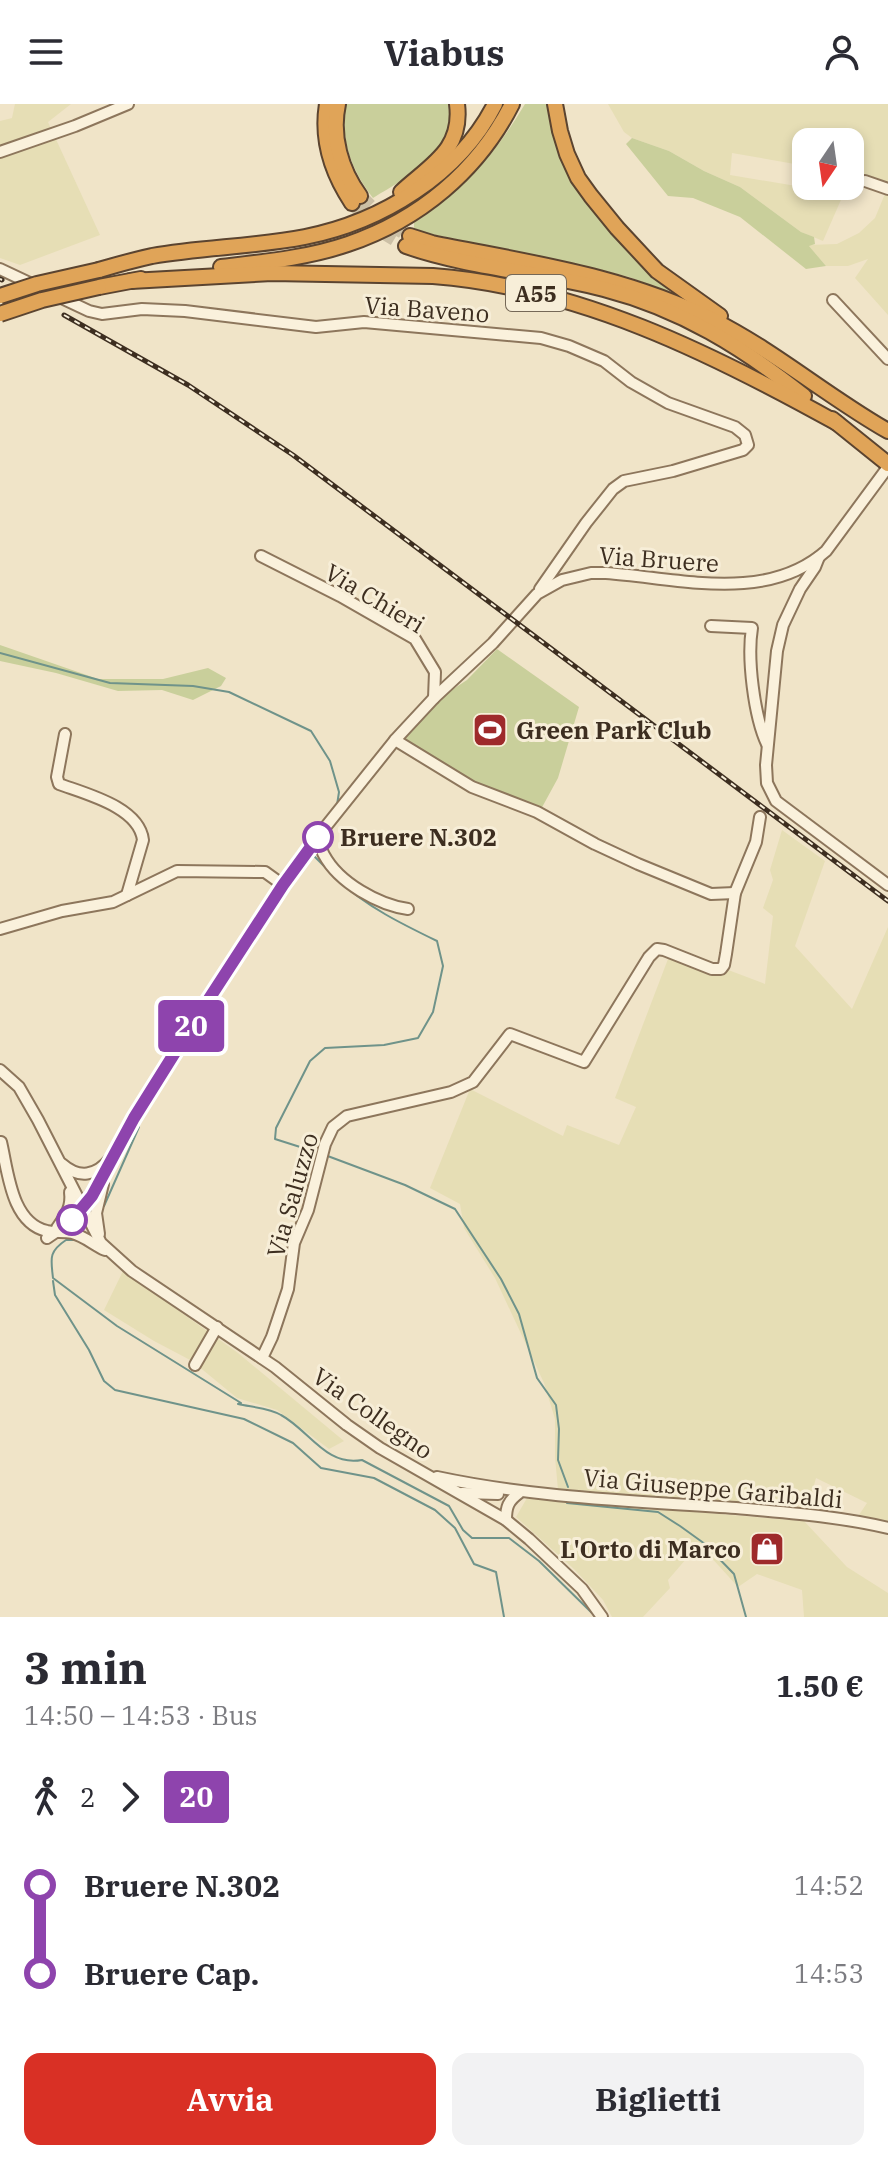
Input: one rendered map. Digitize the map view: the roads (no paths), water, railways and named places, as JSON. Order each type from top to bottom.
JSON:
[{"type":"highway","points":[[327,104],[325,126],[330,159],[336,175],[356,199],[341,160],[337,135],[338,104]]},
{"type":"highway","points":[[383,209],[441,157],[452,143],[457,130],[457,104]]},
{"type":"highway","points":[[0,296],[153,256],[307,237],[372,216],[426,184],[459,155],[495,104]]},
{"type":"highway","name":"A55","points":[[0,314],[42,300],[158,275],[281,260],[348,244],[373,234],[420,211],[463,174],[490,141],[512,104]]},
{"type":"highway","name":"A55","points":[[555,104],[560,131],[578,178],[617,228],[657,271],[749,335],[772,355]]},
{"type":"highway","name":"A55","points":[[888,431],[772,355],[706,317],[660,296],[585,274],[432,243],[408,241],[434,254],[604,289],[665,310],[743,351],[888,465]]},
{"type":"highway","name":"A55","points":[[131,281],[303,273],[433,276],[509,287],[585,306],[634,323],[772,387],[837,423]]},
{"type":"street","points":[[0,152],[128,104]]},
{"type":"street","points":[[865,181],[888,189]]},
{"type":"street","name":"Via Baveno","points":[[0,269],[89,311],[102,314],[142,309],[185,311],[316,327],[364,322],[541,338],[604,361],[631,382],[668,403],[735,427],[745,435],[748,445],[743,450],[673,471],[624,481],[613,489],[537,594]]},
{"type":"street","points":[[833,300],[888,359]]},
{"type":"street","name":"Via Bruere","points":[[83,1210],[158,1079],[283,885],[318,837],[395,740],[434,698],[493,643],[537,594],[562,580],[591,573],[744,584],[790,571],[819,557],[833,543],[888,465]]},
{"type":"street","name":"Via Chieri","points":[[261,556],[415,639],[435,672],[434,698]]},
{"type":"street","points":[[819,557],[783,625],[777,651],[767,783],[776,801],[888,885]]},
{"type":"street","points":[[711,626],[752,628],[749,654],[760,729],[768,745]]},
{"type":"street","points":[[65,734],[57,777],[59,784],[111,803],[142,831],[143,840],[127,895]]},
{"type":"street","points":[[395,740],[472,787],[537,812],[595,844],[711,894],[735,893],[756,842],[760,817]]},
{"type":"street","points":[[318,837],[325,857],[360,890],[378,902],[408,909]]},
{"type":"street","points":[[0,929],[62,911],[113,902],[177,871],[265,872],[283,885]]},
{"type":"street","name":"Via Saluzzo","points":[[262,1358],[288,1289],[294,1243],[308,1210],[322,1154],[333,1127],[347,1116],[451,1092],[473,1082],[510,1034],[584,1062],[657,949],[712,969],[721,969],[735,893]]},
{"type":"street","name":"Via Collegno","points":[[0,1070],[19,1087],[101,1243],[110,1253],[262,1358],[380,1448],[506,1520],[582,1589],[602,1617]]},
{"type":"street","name":"Via Collegno","points":[[1,1142],[14,1196],[24,1216],[51,1235],[74,1234],[110,1253]]},
{"type":"street","points":[[57,1158],[71,1171],[86,1175],[105,1165],[118,1148]]},
{"type":"street","points":[[101,1243],[96,1213],[105,1174]]},
{"type":"street","points":[[51,1235],[69,1211],[72,1201],[69,1182]]},
{"type":"street","points":[[51,1235],[83,1210]]},
{"type":"street","points":[[195,1365],[217,1327]]},
{"type":"street","points":[[428,1475],[482,1487],[534,1493]]},
{"type":"street","points":[[456,1492],[482,1487]]},
{"type":"street","points":[[456,1492],[483,1495],[534,1493]]},
{"type":"street","points":[[506,1520],[508,1503],[519,1493]]},
{"type":"street","name":"Via Giuseppe Garibaldi","points":[[534,1493],[812,1514],[888,1528]]},
{"type":"waterway","points":[[0,653],[110,683],[193,686],[229,692],[311,731],[330,761],[339,792],[337,805]]},
{"type":"waterway","points":[[307,841],[311,832],[323,822]]},
{"type":"waterway","points":[[310,852],[334,876]]},
{"type":"waterway","points":[[319,1153],[275,1139],[276,1128],[310,1061],[325,1048],[384,1045],[418,1038],[433,1012],[443,966],[437,941],[373,907],[338,880]]},
{"type":"waterway","points":[[104,1206],[139,1127],[138,1120]]},
{"type":"waterway","points":[[325,1155],[405,1185],[455,1209],[501,1279],[519,1314],[537,1378],[556,1405],[558,1460],[568,1487]]},
{"type":"waterway","points":[[79,1240],[66,1240],[53,1252],[53,1278],[117,1326],[241,1403],[238,1404],[281,1415],[328,1453],[349,1461],[362,1460],[449,1506],[463,1530],[472,1538],[509,1538],[539,1561],[592,1613]]},
{"type":"waterway","points":[[53,1281],[55,1295],[104,1381],[115,1390],[244,1419],[293,1443],[321,1468],[374,1478],[435,1510],[455,1528],[474,1564],[496,1572],[504,1617]]},
{"type":"waterway","points":[[567,1503],[658,1512],[680,1526],[705,1544],[734,1574],[746,1617]]},
{"type":"tunnel","points":[[360,196],[386,222],[410,236]]},
{"type":"tunnel","points":[[352,203],[378,229],[406,246]]},
{"type":"railway","points":[[64,315],[188,385],[293,455],[888,901]]},
{"type":"place","name":"Green Park Club","points":[[490,730]]},
{"type":"place","name":"Bruere N.302","points":[[318,837]]},
{"type":"place","name":"L'Orto di Marco","points":[[767,1549]]}]
